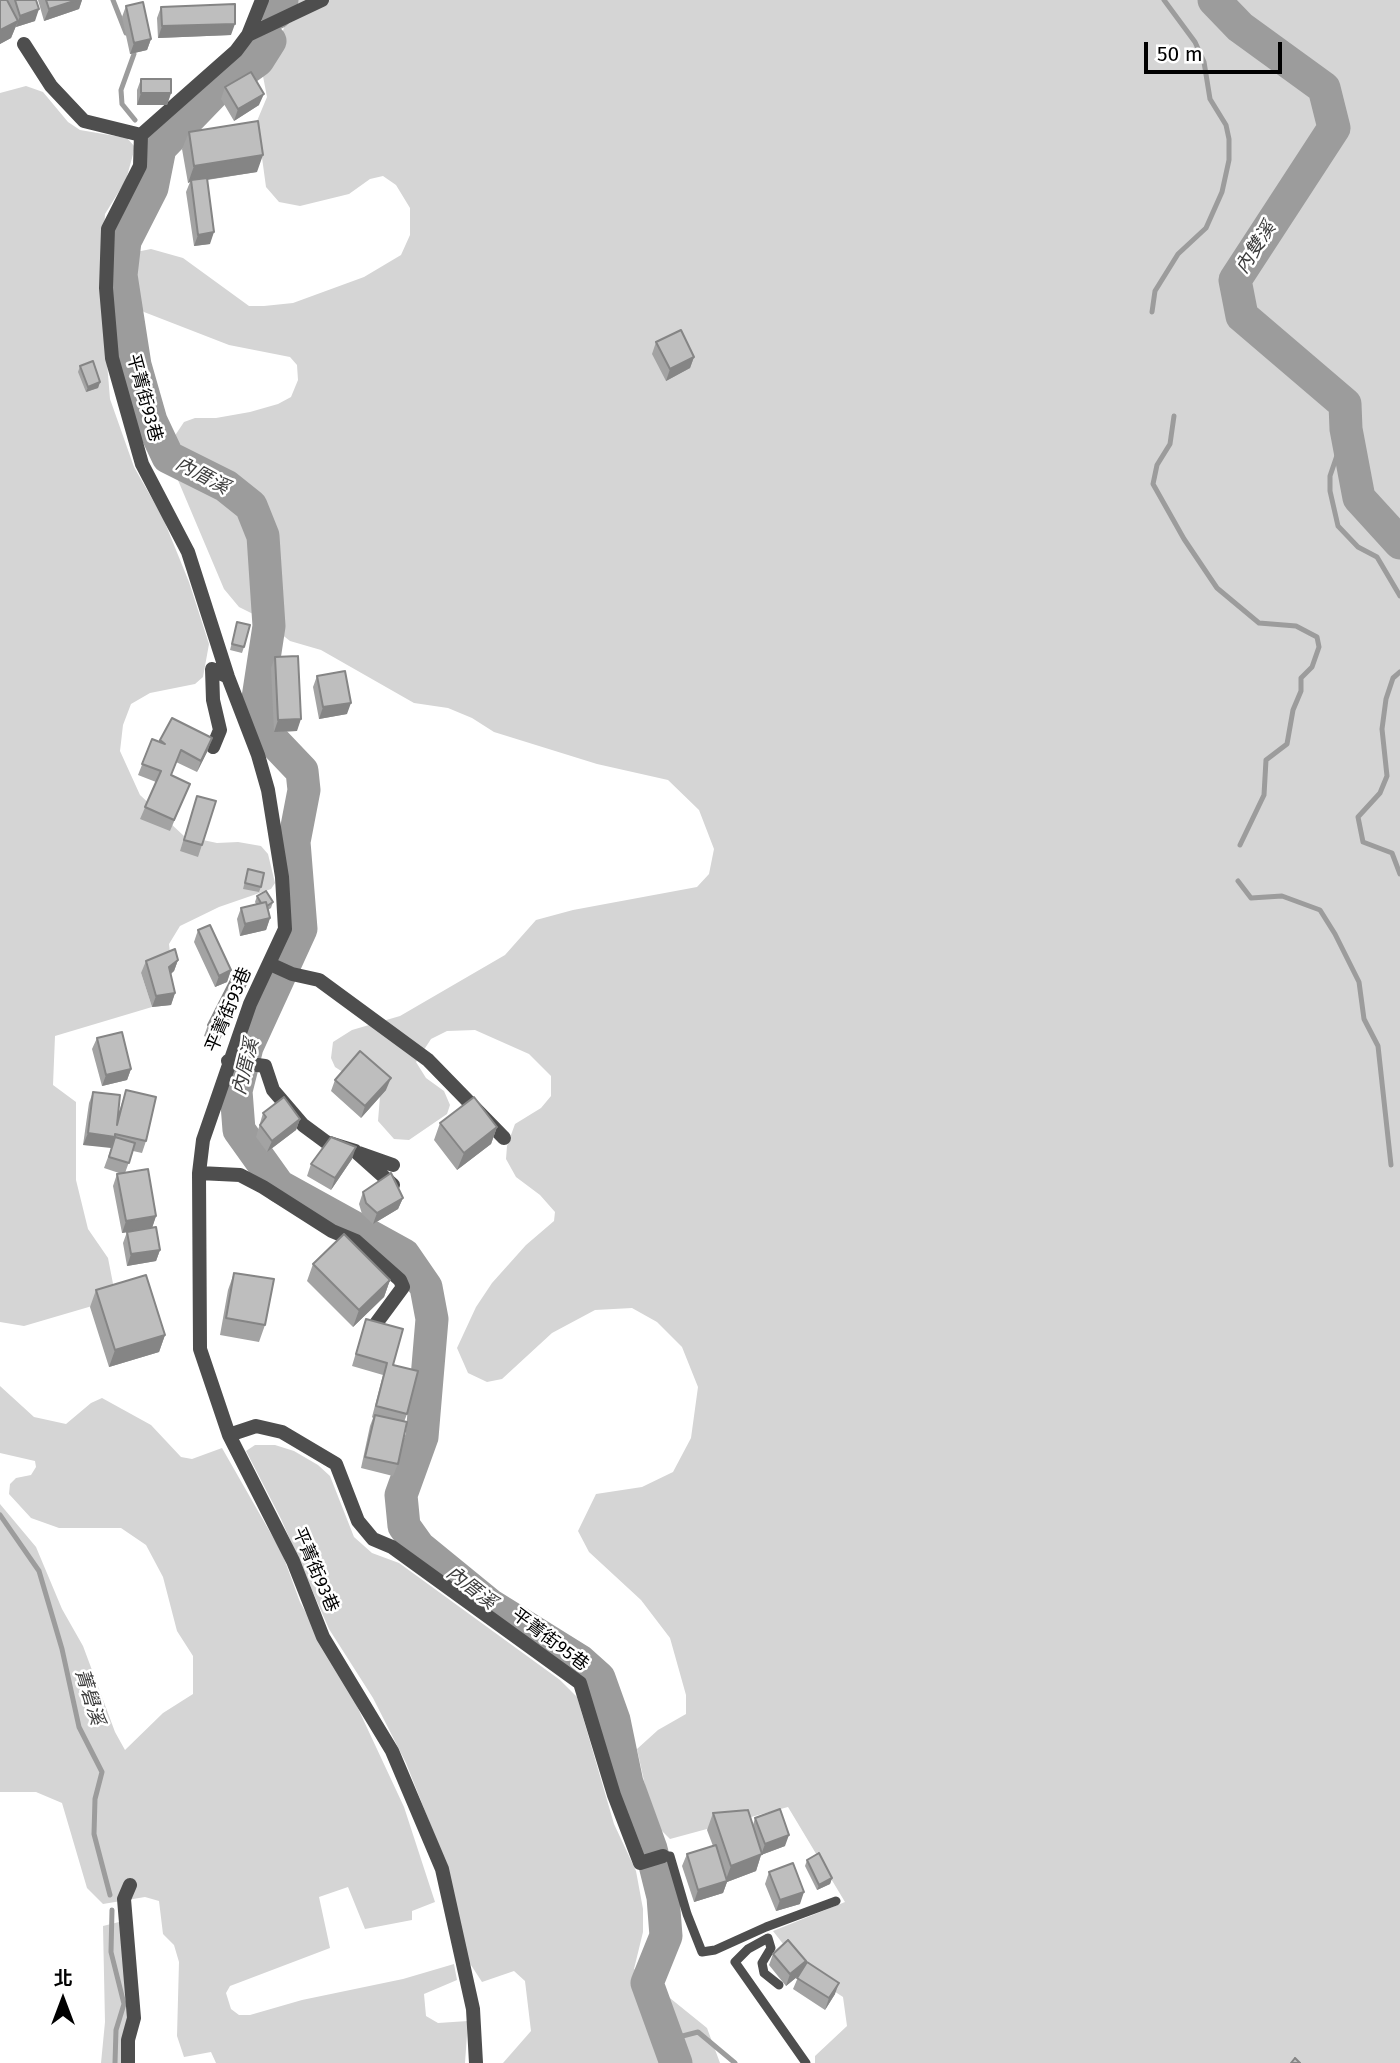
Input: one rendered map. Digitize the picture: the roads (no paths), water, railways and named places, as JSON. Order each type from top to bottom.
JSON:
[{"type":"street","points":[[24,44],[51,86],[84,121],[141,135],[236,51],[248,35],[261,0]]},
{"type":"street","points":[[248,35],[321,0]]},
{"type":"street","name":"平菁街93巷","points":[[141,135],[141,166],[108,229],[106,288],[113,358],[142,464],[188,552],[228,677],[258,755],[276,835],[285,929],[250,1004],[228,1061],[203,1140],[199,1173],[200,1349],[229,1435],[293,1560],[323,1637],[392,1751],[442,1869],[473,2009],[476,2063]]},
{"type":"street","points":[[213,747],[220,730],[213,700],[212,669],[228,677]]},
{"type":"street","points":[[270,964],[292,974],[319,980],[428,1060],[504,1138]]},
{"type":"street","points":[[228,1061],[265,1066],[273,1090],[303,1125],[326,1142],[393,1165]]},
{"type":"street","points":[[355,1151],[393,1185]]},
{"type":"street","points":[[199,1173],[240,1175],[263,1187],[332,1231],[356,1241],[400,1280],[403,1287],[372,1329]]},
{"type":"street","name":"平菁街95巷","points":[[229,1435],[256,1426],[282,1432],[336,1464],[358,1521],[373,1539],[392,1547],[580,1683],[614,1795],[640,1863],[663,1856]]},
{"type":"street","points":[[128,2063],[128,2040],[134,2018],[124,1899],[130,1885]]},
{"type":"lane","points":[[663,1856],[670,1856],[687,1914],[702,1952],[715,1950],[765,1927],[836,1901]]},
{"type":"lane","points":[[779,1985],[764,1973],[762,1963],[771,1948],[768,1938],[748,1949],[735,1962],[806,2063]]},
{"type":"waterway","points":[[113,0],[126,33]]},
{"type":"waterway","name":"內厝溪","points":[[276,13],[282,0]]},
{"type":"waterway","points":[[1152,312],[1155,291],[1178,254],[1206,228],[1222,192],[1229,160],[1226,125],[1210,99],[1204,62],[1195,42],[1164,0]]},
{"type":"waterway","name":"內雙溪","points":[[1214,0],[1240,27],[1324,88],[1334,128],[1235,280],[1242,316],[1345,404],[1346,429],[1359,498],[1400,543]]},
{"type":"waterway","name":"內厝溪","points":[[270,41],[258,60],[215,91],[160,148],[152,188],[125,241],[121,275],[135,365],[151,421],[168,457],[226,486],[251,506],[263,536],[269,626],[258,698],[261,728],[302,771],[304,790],[294,842],[301,929],[247,1047],[236,1091],[239,1130],[279,1186],[404,1255],[426,1287],[432,1319],[422,1437],[401,1495],[404,1526],[419,1547],[490,1605],[580,1661],[599,1678],[614,1720],[627,1783],[651,1849],[663,1897],[666,1936],[647,1983],[676,2063]]},
{"type":"waterway","points":[[132,49],[134,54],[121,90],[122,104],[135,120]]},
{"type":"waterway","points":[[154,140],[160,148]]},
{"type":"waterway","points":[[1174,416],[1170,444],[1157,465],[1153,484],[1184,539],[1217,588],[1259,623],[1296,626],[1317,637],[1319,647],[1312,667],[1301,678],[1301,691],[1293,710],[1287,744],[1266,760],[1264,795],[1240,845]]},
{"type":"waterway","points":[[1346,429],[1330,476],[1330,491],[1338,526],[1358,547],[1377,557],[1400,596]]},
{"type":"waterway","points":[[1400,672],[1393,678],[1386,699],[1382,729],[1387,776],[1380,793],[1358,817],[1363,842],[1392,853],[1400,874]]},
{"type":"waterway","points":[[1238,881],[1251,898],[1282,896],[1320,910],[1335,934],[1359,982],[1364,1019],[1378,1046],[1391,1165]]},
{"type":"waterway","name":"菁礐溪","points":[[0,1515],[39,1571],[62,1649],[79,1727],[102,1772],[95,1799],[94,1834],[110,1895]]},
{"type":"waterway","name":"菁礐溪","points":[[112,1910],[111,1952],[124,2004],[116,2030],[115,2063]]},
{"type":"waterway","points":[[660,2050],[667,2040],[698,2032],[735,2063]]}]
